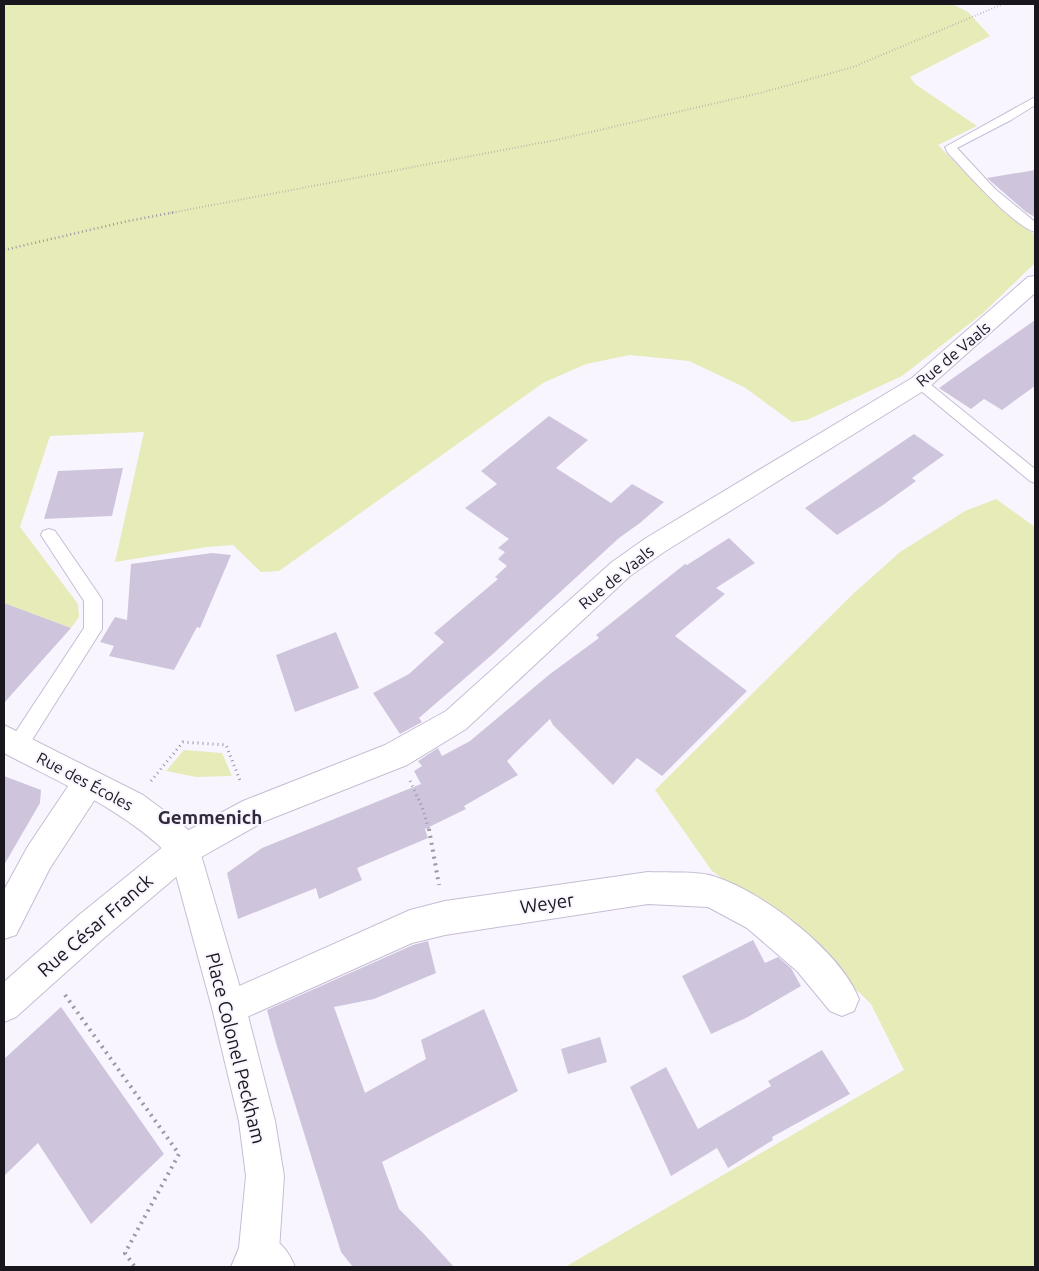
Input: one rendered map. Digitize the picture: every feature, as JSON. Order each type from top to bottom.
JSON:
[{"type":"main road","name":"Rue de Vaals","points":[[185,848],[254,811],[396,755],[456,720],[621,569],[655,545],[920,383],[1035,282]]},
{"type":"main road","name":"Rue des Écoles","points":[[11,742],[132,805],[172,835],[185,848]]},
{"type":"main road","points":[[4,923],[39,857],[88,783]]},
{"type":"main road","name":"Rue César Franck","points":[[4,1001],[185,848]]},
{"type":"main road","name":"Place Colonel Peckham","points":[[185,848],[229,1008],[257,1121],[265,1176],[262,1262]]},
{"type":"main road","name":"Weyer","points":[[229,1008],[410,927],[444,918],[648,888],[711,890],[759,916],[809,959],[842,1000]]},
{"type":"lane","points":[[1035,100],[1007,118],[951,147],[952,151],[994,196],[1011,212],[1035,228]]},
{"type":"lane","points":[[920,383],[1035,477]]},
{"type":"lane","points":[[11,742],[93,629],[93,600],[49,535]]},
{"type":"path","points":[[4,250],[147,217],[556,140],[764,92],[854,67],[1003,4]]},
{"type":"path","points":[[158,772],[184,742],[226,745],[238,779],[254,811]]},
{"type":"path","points":[[396,755],[423,807],[432,836],[444,918]]},
{"type":"path","points":[[63,992],[179,1154],[125,1253],[136,1267]]},
{"type":"green space","points":[[4,4],[952,4],[968,12],[990,36],[910,77],[915,84],[977,126],[938,145],[1006,214],[1035,235],[1035,263],[982,314],[902,376],[807,420],[792,422],[744,387],[689,361],[630,355],[586,364],[543,383],[279,571],[261,572],[233,545],[207,547],[115,562],[144,432],[50,436],[20,527],[78,604],[79,617],[71,628],[4,603]]},
{"type":"green space","points":[[996,499],[1035,527],[1035,1267],[565,1267],[904,1070],[871,1004],[802,936],[712,871],[655,790],[853,594],[900,552],[965,511]]},
{"type":"green space","points":[[184,750],[222,753],[232,776],[196,777],[166,771]]},
{"type":"building","points":[[1035,170],[1035,217],[1026,212],[987,178]]},
{"type":"building","points":[[1035,320],[1035,386],[1002,410],[984,399],[971,409],[939,388]]},
{"type":"building","points":[[549,416],[588,440],[556,468],[611,503],[632,484],[664,502],[619,538],[494,653],[419,718],[422,722],[400,734],[373,693],[409,674],[444,642],[434,633],[498,579],[495,577],[507,566],[498,559],[505,552],[498,548],[509,539],[465,508],[497,484],[481,471]]},
{"type":"building","points":[[914,434],[944,455],[912,478],[916,481],[883,505],[837,535],[805,508]]},
{"type":"building","points":[[123,468],[112,516],[44,519],[58,471]]},
{"type":"building","points":[[729,538],[755,563],[716,588],[725,594],[675,636],[747,691],[662,776],[637,758],[613,785],[553,725],[550,719],[507,761],[518,775],[464,806],[466,809],[425,829],[428,838],[357,868],[362,880],[319,899],[316,888],[238,919],[227,873],[262,848],[421,784],[414,771],[422,766],[418,761],[438,748],[442,756],[470,741],[550,674],[599,638],[596,635],[685,564],[687,565]]},
{"type":"building","points":[[212,553],[231,555],[200,628],[197,627],[174,670],[109,656],[114,646],[100,642],[115,617],[127,620],[131,564]]},
{"type":"building","points":[[4,603],[71,628],[4,703]]},
{"type":"building","points":[[336,632],[359,688],[295,712],[276,655]]},
{"type":"building","points":[[4,776],[41,790],[40,803],[4,865]]},
{"type":"building","points":[[753,940],[765,963],[778,957],[791,968],[801,986],[746,1018],[711,1034],[682,976]]},
{"type":"building","points":[[428,941],[436,973],[374,999],[334,1007],[365,1093],[426,1059],[421,1040],[484,1009],[518,1091],[382,1162],[399,1209],[454,1267],[353,1267],[341,1252],[267,1010],[413,945]]},
{"type":"building","points":[[61,1007],[164,1154],[91,1224],[38,1143],[4,1176],[4,1059]]},
{"type":"building","points":[[600,1037],[607,1062],[568,1074],[561,1049]]},
{"type":"building","points":[[822,1050],[850,1094],[772,1137],[773,1140],[728,1168],[717,1148],[671,1176],[630,1087],[666,1067],[698,1129],[771,1086],[768,1081]]},
{"type":"district","name":"Gemmenich","points":[[210,817]]}]
